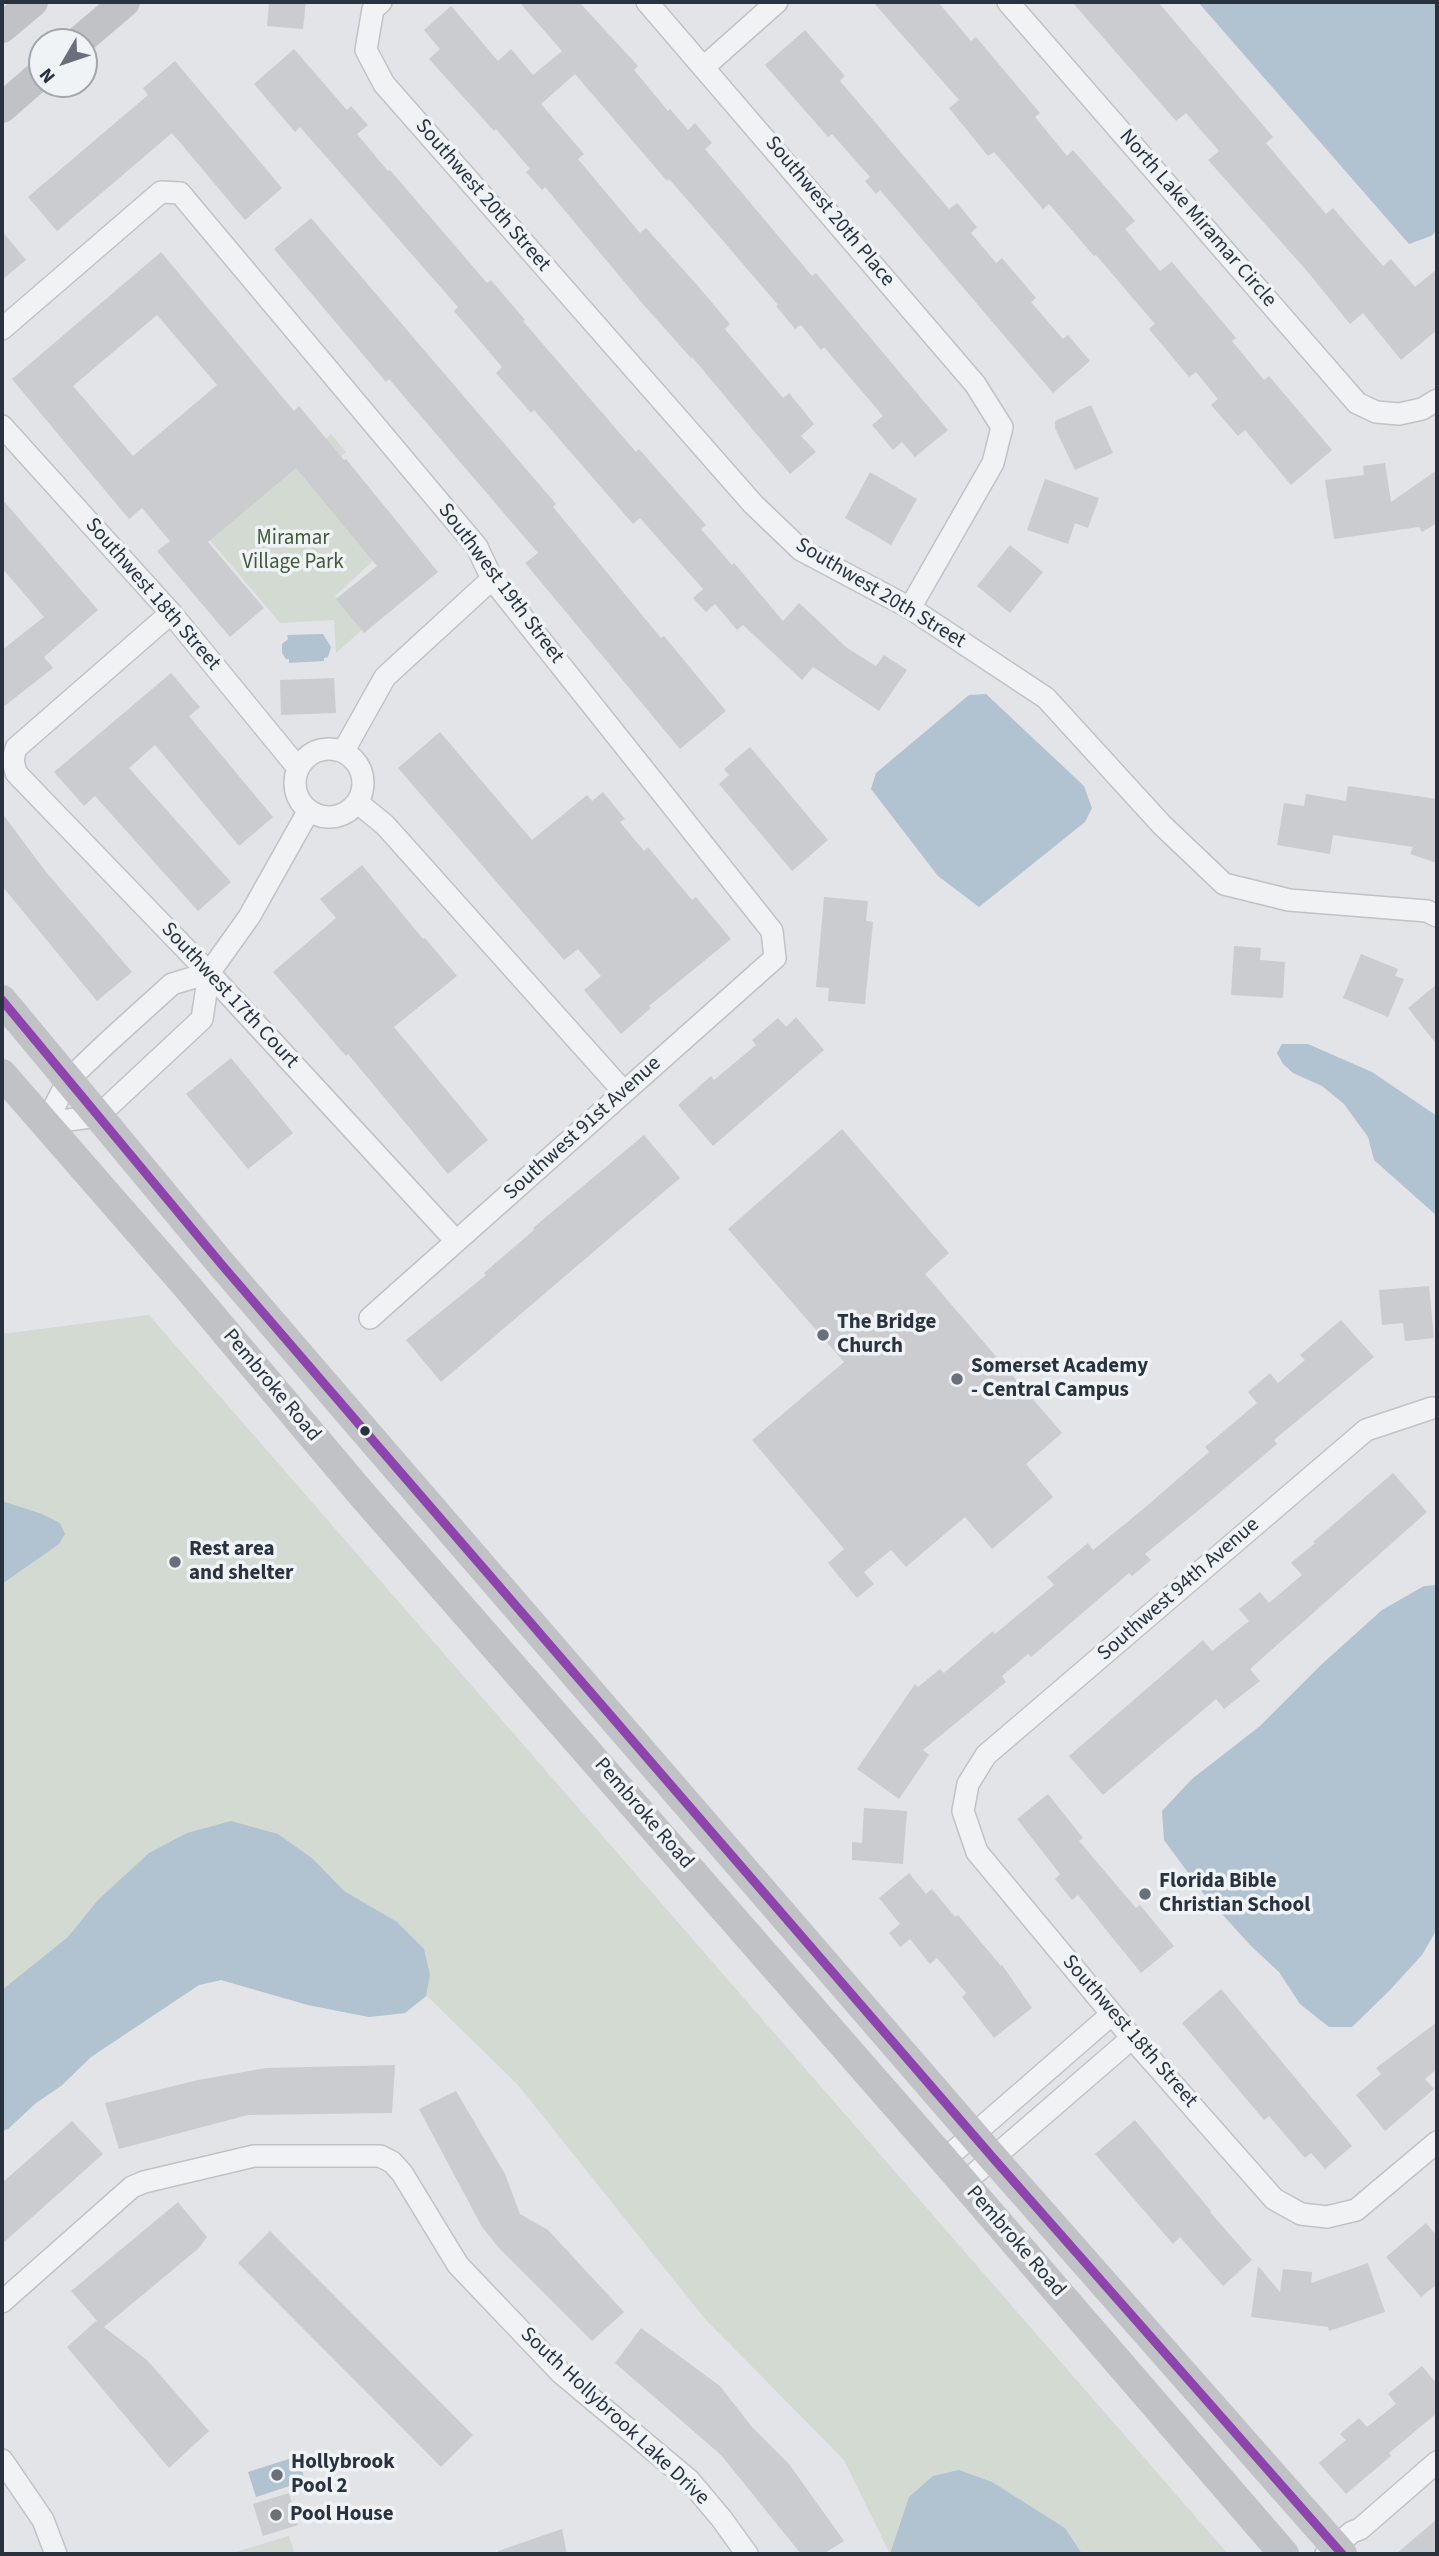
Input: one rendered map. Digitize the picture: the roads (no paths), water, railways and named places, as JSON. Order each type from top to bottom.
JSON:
[{"type":"main road","points":[[2,28],[33,2]]},
{"type":"main road","points":[[94,28],[125,2]]},
{"type":"main road","points":[[2,108],[28,85]]},
{"type":"main road","name":"Pembroke Road","points":[[2,1000],[222,1265],[1335,2552]]},
{"type":"main road","name":"Pembroke Road","points":[[2,1074],[359,1491],[944,2160],[1284,2554]]},
{"type":"main road","points":[[444,1586],[475,1559]]},
{"type":"street","name":"Southwest 20th Street","points":[[382,2],[373,9],[366,50],[384,84],[752,504],[801,550],[910,608],[1046,698],[1162,825],[1224,884],[1289,900],[1427,911],[1437,916]]},
{"type":"street","name":"Southwest 20th Place","points":[[647,2],[705,66],[975,384],[1002,427],[993,463],[910,608]]},
{"type":"street","points":[[705,66],[777,2]]},
{"type":"street","name":"North Lake Miramar Circle","points":[[1008,2],[1357,403],[1376,412],[1399,414],[1423,410],[1437,400]]},
{"type":"street","name":"Southwest 19th Street","points":[[2,329],[161,192],[180,193],[477,547],[492,579],[772,931]]},
{"type":"street","name":"Southwest 18th Street","points":[[2,425],[171,613],[298,768]]},
{"type":"street","points":[[343,752],[385,677],[492,579]]},
{"type":"street","name":"Southwest 17th Court","points":[[171,613],[16,748],[13,760],[16,773],[209,973],[456,1241]]},
{"type":"street","points":[[332,749],[343,752],[356,762],[361,775],[363,787],[358,803],[338,816],[326,818],[308,812],[297,793],[295,780],[298,768],[307,757],[318,751],[332,749]]},
{"type":"street","points":[[358,803],[385,825],[624,1092]]},
{"type":"street","points":[[46,1123],[98,1116],[202,1019],[209,973],[249,917],[308,812]]},
{"type":"street","name":"Southwest 91st Avenue","points":[[370,1318],[775,958],[772,931]]},
{"type":"street","points":[[46,1123],[68,1080],[172,984],[209,973]]},
{"type":"street","name":"Southwest 94th Avenue","points":[[963,1811],[968,1784],[986,1755],[1366,1430],[1432,1408]]},
{"type":"street","name":"Southwest 18th Street","points":[[963,1811],[977,1852],[1132,2038],[1274,2200],[1301,2214],[1327,2217],[1356,2210],[1437,2142]]},
{"type":"street","points":[[944,2160],[1112,2014]]},
{"type":"street","points":[[964,2183],[1132,2038]]},
{"type":"street","name":"South Hollybrook Lake Drive","points":[[2,2302],[132,2187],[144,2182],[254,2156],[380,2156],[392,2162],[402,2173],[458,2265],[561,2373],[689,2480],[747,2554]]},
{"type":"street","points":[[2,2460],[43,2520],[56,2554]]},
{"type":"street","points":[[1335,2552],[1352,2532],[1360,2529],[1437,2462]]},
{"type":"water","points":[[1198,2],[1437,2],[1437,231],[1409,244]]},
{"type":"water","points":[[323,634],[331,647],[324,661],[289,663],[289,659],[282,653],[282,644],[288,639],[287,635]]},
{"type":"water","points":[[986,694],[1084,786],[1092,808],[1085,822],[979,907],[938,876],[871,789],[876,773],[969,695]]},
{"type":"water","points":[[1282,1044],[1308,1044],[1372,1072],[1437,1116],[1437,1216],[1374,1160],[1368,1137],[1344,1104],[1322,1086],[1293,1073],[1283,1064],[1277,1053]]},
{"type":"water","points":[[2,1501],[60,1523],[65,1534],[59,1544],[2,1584]]},
{"type":"water","points":[[1437,1585],[1437,1929],[1422,1955],[1352,2027],[1329,2027],[1300,2004],[1279,1972],[1251,1946],[1203,1893],[1164,1840],[1162,1811],[1192,1779],[1260,1726],[1322,1664],[1382,1610],[1424,1586]]},
{"type":"water","points":[[231,1821],[278,1834],[313,1859],[344,1891],[397,1922],[424,1949],[430,1975],[426,1996],[405,2013],[369,2017],[308,2005],[221,1980],[199,1985],[91,2057],[61,2086],[2,2131],[2,1990],[68,1937],[98,1900],[149,1853],[187,1833]]},
{"type":"water","name":"Hollybrook Pool 2","points":[[298,2456],[305,2481],[256,2497],[248,2472]]},
{"type":"water","points":[[959,2470],[992,2482],[1065,2528],[1082,2554],[890,2554],[909,2497],[933,2476]]},
{"type":"place","name":"The Bridge Church","points":[[823,1335]]},
{"type":"place","name":"Somerset Academy - Central Campus","points":[[957,1379]]},
{"type":"place","name":"Rest area and shelter","points":[[175,1562]]},
{"type":"place","name":"Florida Bible Christian School","points":[[1145,1894]]},
{"type":"place","name":"Hollybrook Pool 2","points":[[277,2475]]},
{"type":"place","name":"Pool House","points":[[276,2515]]},
{"type":"park label","name":"Miramar Village Park","points":[[293,551]]}]
